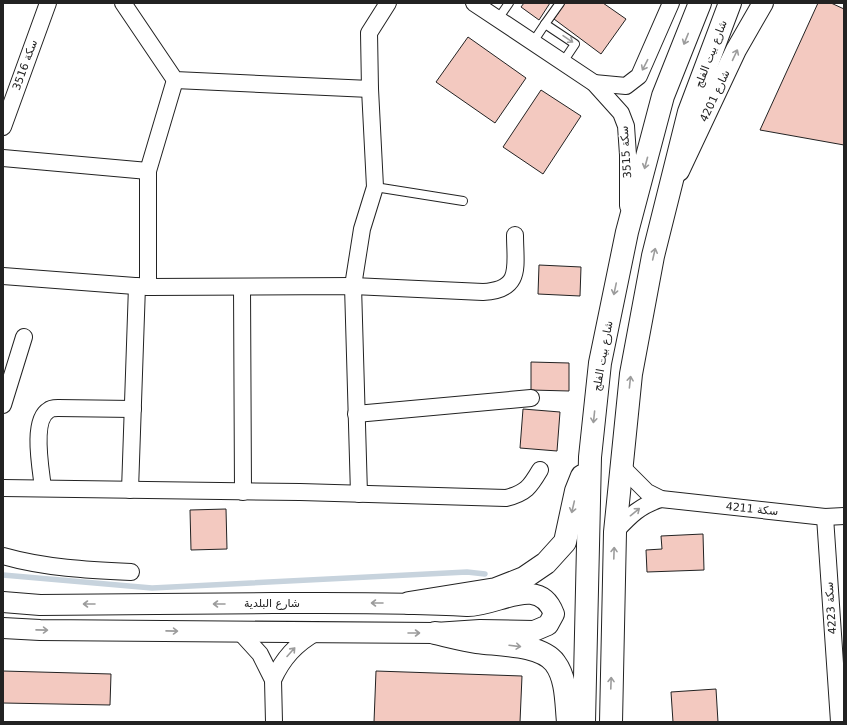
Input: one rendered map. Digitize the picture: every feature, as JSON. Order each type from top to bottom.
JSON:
[{"type":"main road","name":"شارع بيت الفلج","points":[[611,722],[615,532],[631,374],[653,256],[689,112],[730,3]]},
{"type":"main road","name":"شارع بيت الفلج","points":[[584,722],[590,457],[600,363],[628,232],[663,96],[699,5]]},
{"type":"main road","points":[[409,602],[496,589],[524,578],[546,563],[565,542],[576,491],[590,457]]},
{"type":"main road","points":[[435,633],[476,642],[523,647],[545,654],[555,662],[563,678],[568,722]]},
{"type":"street","name":"سكة 3516","points":[[3,127],[48,3]]},
{"type":"street","points":[[123,3],[175,80]]},
{"type":"street","points":[[359,494],[353,286],[362,230],[375,187],[369,33],[388,3]]},
{"type":"street","name":"سكة 3515","points":[[474,3],[594,83],[621,113],[626,126],[628,156],[628,232]]},
{"type":"street","name":"سكة 3515","points":[[594,83],[626,86],[639,76],[672,3]]},
{"type":"street","name":"شارع 4201","points":[[669,191],[697,136],[736,50],[763,3]]},
{"type":"street","points":[[175,80],[370,89]]},
{"type":"street","points":[[130,490],[133,409],[142,287],[148,171],[175,80]]},
{"type":"street","points":[[3,158],[148,171]]},
{"type":"street","points":[[3,276],[142,287],[353,286],[484,292],[498,291],[510,285],[514,274],[515,235]]},
{"type":"street","points":[[242,286],[243,492]]},
{"type":"street","points":[[3,405],[24,337]]},
{"type":"street","points":[[356,414],[531,398]]},
{"type":"street","points":[[43,488],[38,431],[41,418],[49,409],[133,409]]},
{"type":"street","name":"سكة 4211","points":[[621,466],[647,492],[661,499],[825,517],[844,516]]},
{"type":"street","points":[[3,488],[506,498],[518,495],[529,488],[540,470]]},
{"type":"street","name":"سكة 4211","points":[[615,532],[635,511],[648,503],[661,499]]},
{"type":"street","name":"سكة 4223","points":[[825,517],[839,722]]},
{"type":"street","points":[[3,556],[19,561],[79,570],[131,572]]},
{"type":"street","name":"شارع البلدية","points":[[3,602],[40,605],[409,602],[472,606],[527,593],[540,594],[549,602],[554,614],[548,625],[534,631],[480,630],[435,633]]},
{"type":"street","points":[[3,628],[240,632],[435,633]]},
{"type":"street","points":[[240,632],[260,654],[273,680],[274,722]]},
{"type":"street","points":[[273,680],[279,668],[291,652],[317,632]]},
{"type":"lane","points":[[498,19],[509,3]]},
{"type":"lane","points":[[533,42],[560,3]]},
{"type":"lane","points":[[545,24],[575,44],[563,62]]},
{"type":"lane","points":[[375,187],[463,201]]},
{"type":"building","points":[[524,3],[550,3],[539,20],[521,7]]},
{"type":"building","points":[[565,3],[603,3],[626,19],[601,54],[554,19]]},
{"type":"building","points":[[818,3],[831,3],[844,9],[844,145],[760,130]]},
{"type":"building","points":[[468,37],[526,78],[495,123],[436,82]]},
{"type":"building","points":[[541,90],[581,116],[543,174],[503,147]]},
{"type":"building","points":[[539,265],[581,267],[580,296],[538,294]]},
{"type":"building","points":[[531,362],[569,363],[569,391],[531,390]]},
{"type":"building","points":[[523,409],[560,412],[557,451],[520,448]]},
{"type":"building","points":[[226,509],[227,549],[191,550],[190,510]]},
{"type":"building","points":[[703,534],[704,570],[647,572],[646,550],[662,549],[661,536]]},
{"type":"building","points":[[3,671],[111,674],[110,705],[3,703]]},
{"type":"building","points":[[376,671],[522,676],[520,722],[374,722]]},
{"type":"building","points":[[716,689],[718,722],[673,722],[671,692]]},
{"type":"waterway","points":[[3,575],[152,588],[467,572],[485,574]]}]
